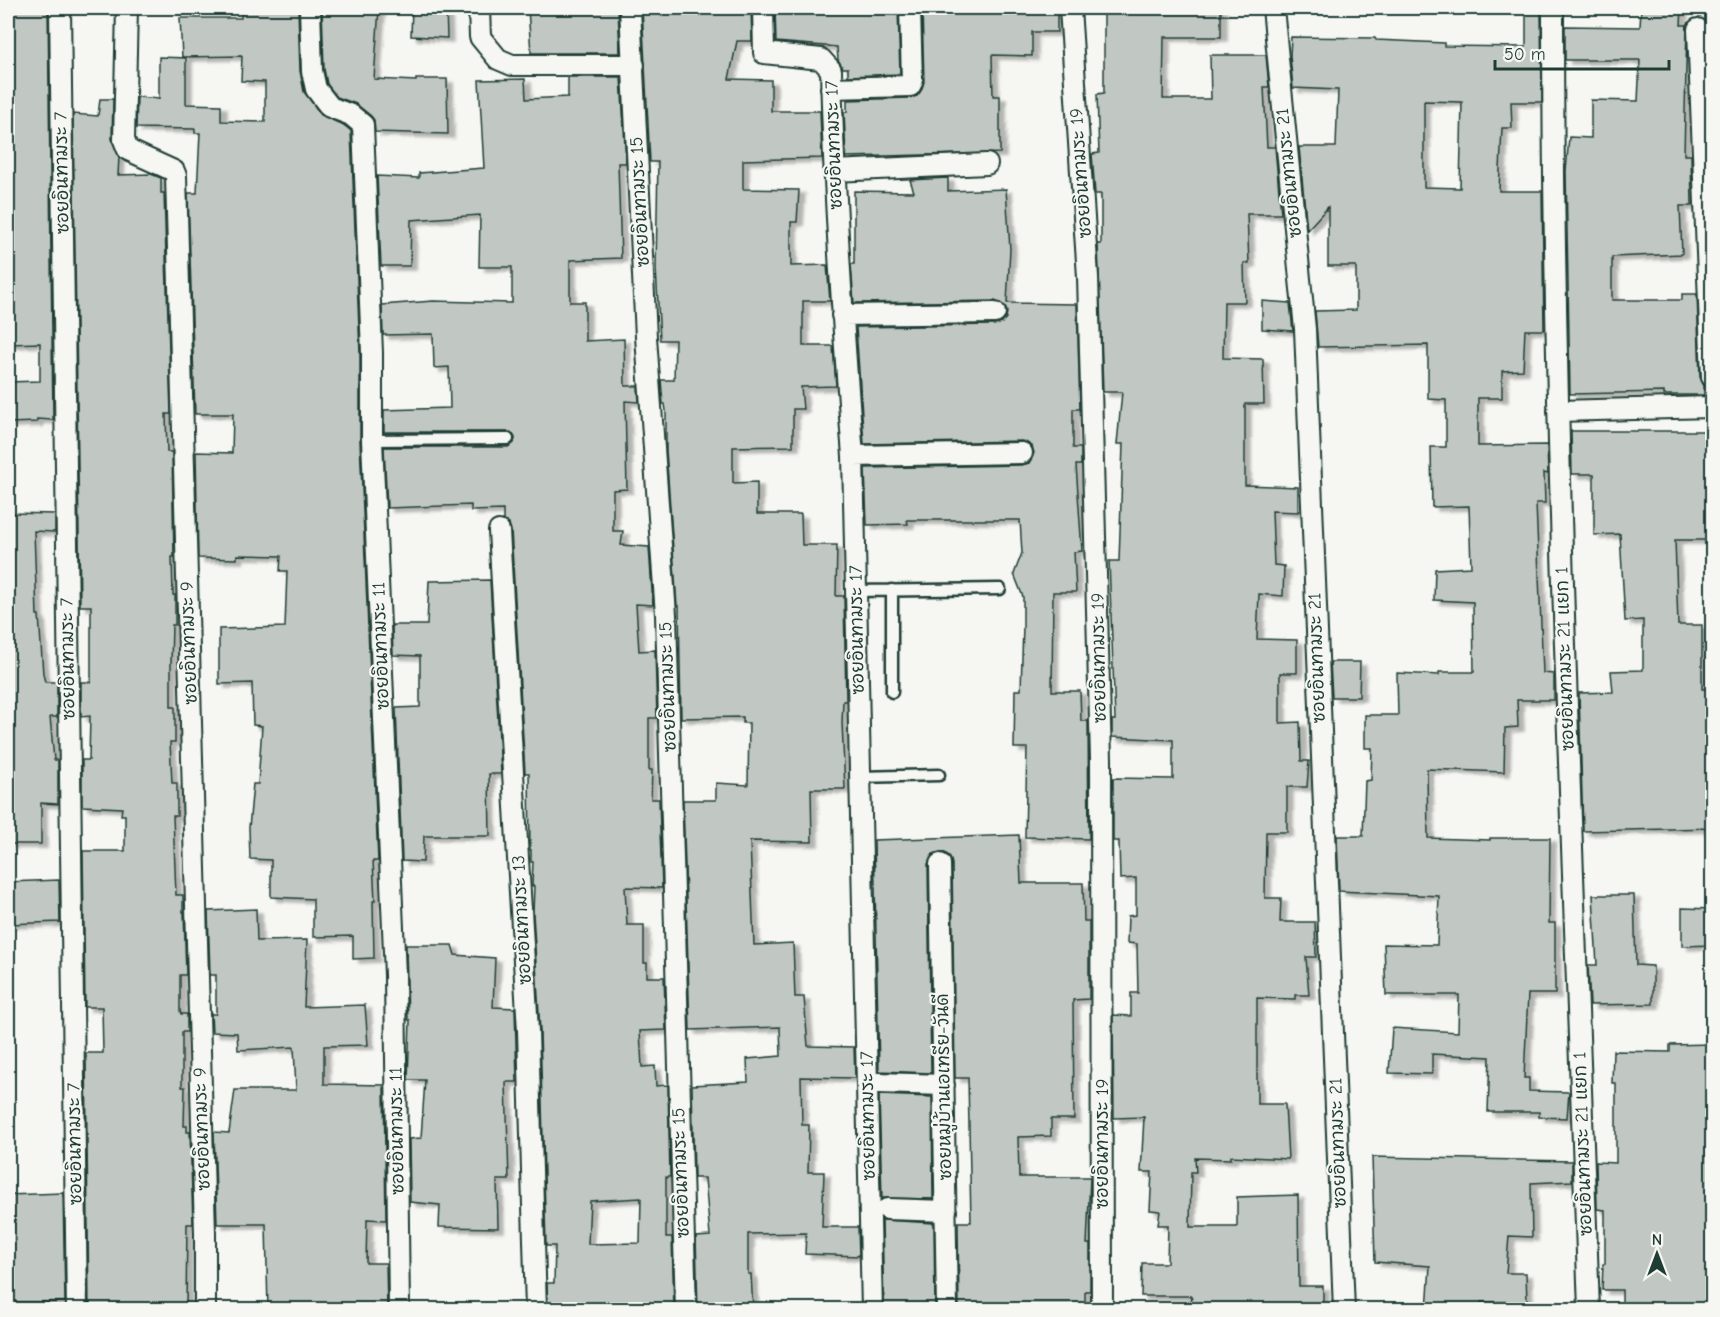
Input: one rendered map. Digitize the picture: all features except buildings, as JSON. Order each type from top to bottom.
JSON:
[{"type":"street","name":"ซอยอินทามระ 7","points":[[60,8],[77,1310]]},
{"type":"street","name":"ซอยอินทามระ 9","points":[[127,8],[124,140],[128,150],[174,171],[176,176],[205,1233],[205,1310]]},
{"type":"street","name":"ซอยอินทามระ 11","points":[[310,8],[312,71],[316,89],[330,107],[351,115],[363,125],[372,353],[372,440],[395,975],[399,1310]]},
{"type":"street","points":[[479,8],[480,37],[498,59],[512,65],[634,65]]},
{"type":"street","name":"ซอยอินทามระ 15","points":[[630,8],[646,337],[666,615],[686,1310]]},
{"type":"street","name":"ซอยอินทามระ 17","points":[[763,8],[764,53],[821,58],[831,70],[842,315],[853,456],[872,1310]]},
{"type":"street","points":[[831,88],[910,86],[912,82],[910,8]]},
{"type":"street","name":"ซอยอินทามระ 19","points":[[1070,8],[1088,277],[1099,664],[1102,1310]]},
{"type":"street","name":"ซอยอินทามระ 21","points":[[1273,8],[1305,329],[1344,1310]]},
{"type":"street","name":"ซอยอินทามระ 21 แยก 1","points":[[1553,8],[1553,204],[1566,704],[1589,1310]]},
{"type":"street","points":[[1698,28],[1713,377]]},
{"type":"street","points":[[834,171],[987,164]]},
{"type":"street","points":[[842,315],[995,313]]},
{"type":"street","points":[[1558,411],[1713,407]]},
{"type":"street","points":[[853,456],[1022,453]]},
{"type":"street","name":"ซอยอินทามระ 13","points":[[499,531],[528,1031],[536,1310]]},
{"type":"street","name":"ซอยหมู่บ้านเอเทรีย-วันดี","points":[[940,864],[947,1310]]},
{"type":"street","points":[[878,1083],[944,1085]]},
{"type":"street","points":[[887,1209],[946,1210]]},
{"type":"lane","points":[[372,440],[508,439]]},
{"type":"lane","points":[[856,591],[1000,589]]},
{"type":"lane","points":[[892,590],[892,692]]},
{"type":"lane","points":[[860,777],[939,775]]}]
